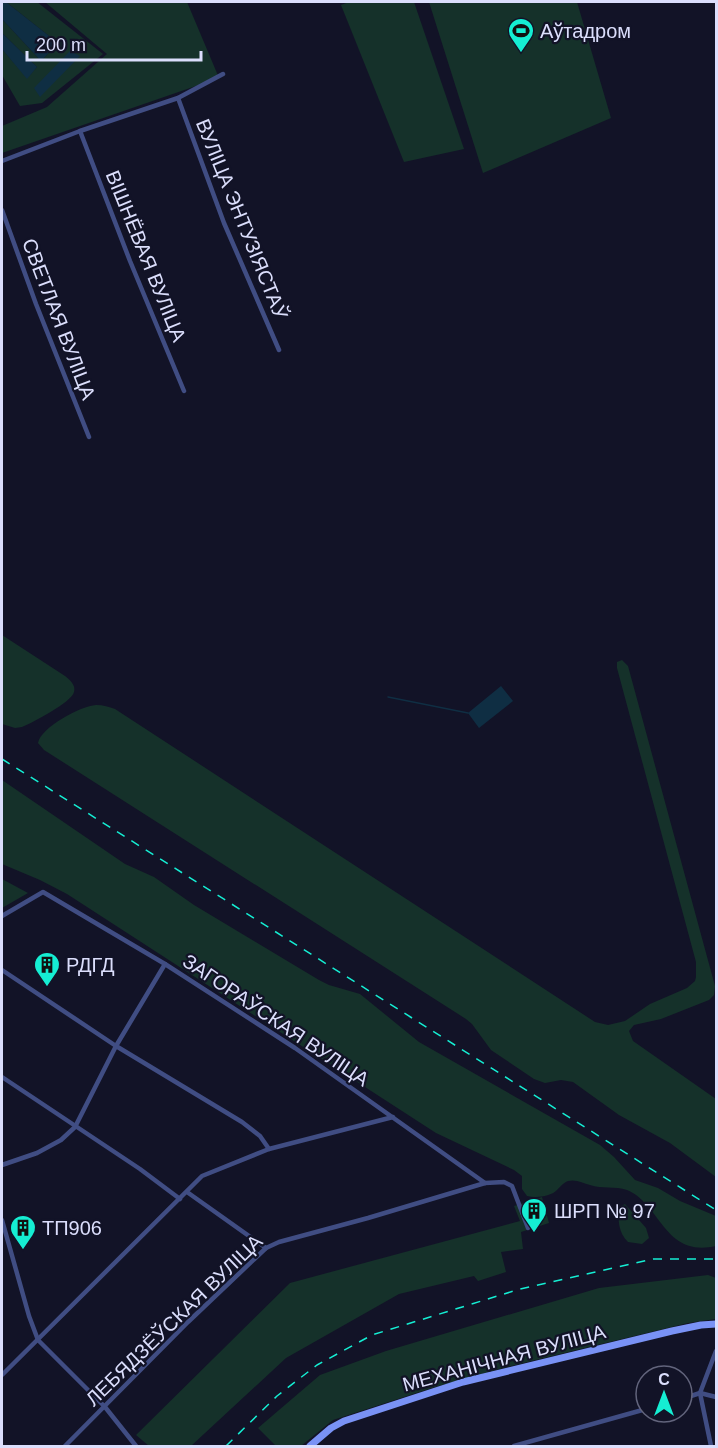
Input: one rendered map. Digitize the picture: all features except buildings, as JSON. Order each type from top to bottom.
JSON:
[{"type":"street","points":[[2,161],[80,131],[178,98],[223,74]]},
{"type":"street","name":"ВУЛІЦА ЭНТУЗІЯСТАЎ","points":[[178,98],[224,223],[279,350]]},
{"type":"street","name":"ВІШНЁВАЯ ВУЛІЦА","points":[[80,131],[130,261],[184,391]]},
{"type":"street","name":"СВЕТЛАЯ ВУЛІЦА","points":[[2,210],[89,438]]},
{"type":"street","name":"ЗАГОРАЎСКАЯ ВУЛІЦА","points":[[2,916],[43,892],[165,964],[298,1050],[485,1183]]},
{"type":"street","points":[[2,1165],[37,1153],[61,1140],[75,1127],[116,1046],[165,964]]},
{"type":"street","points":[[2,970],[116,1046],[242,1122],[260,1136],[269,1149]]},
{"type":"street","points":[[2,1077],[140,1169],[180,1199]]},
{"type":"street","points":[[2,1376],[202,1176],[269,1149],[393,1117]]},
{"type":"street","name":"ЛЕБЯДЗЁЎСКАЯ ВУЛІЦА","points":[[65,1446],[188,1322],[266,1248],[279,1242],[485,1183],[504,1182],[512,1186],[528,1228]]},
{"type":"street","points":[[187,1192],[266,1248]]},
{"type":"street","points":[[2,1220],[28,1316],[38,1340],[105,1407],[136,1446]]},
{"type":"street","name":"МЕХАНІЧНАЯ ВУЛІЦА","points":[[310,1446],[331,1428],[344,1422],[463,1383],[701,1325],[717,1324]]},
{"type":"street","points":[[711,1446],[700,1393],[717,1351]]},
{"type":"street","points":[[694,1395],[700,1393],[717,1397]]},
{"type":"street","points":[[514,1446],[634,1412]]},
{"type":"green space","points":[[6,2],[37,2],[103,54],[42,103],[20,106],[2,75],[2,49],[27,78],[37,67],[2,33],[2,19],[41,61],[58,43]]},
{"type":"green space","points":[[45,2],[187,2],[219,78],[2,153],[2,126],[47,107],[107,54]]},
{"type":"green space","points":[[349,2],[414,2],[464,149],[404,162],[341,5]]},
{"type":"green space","name":"Аўтадром","points":[[429,2],[577,2],[611,118],[483,173]]},
{"type":"green space","points":[[2,635],[65,676],[74,687],[72,696],[66,701],[22,727],[15,728],[2,724]]},
{"type":"green space","points":[[622,660],[628,666],[715,986],[714,995],[709,1000],[661,1019],[634,1025],[629,1031],[633,1041],[716,1099],[716,1177],[670,1143],[619,1115],[573,1082],[561,1080],[545,1083],[534,1079],[491,1050],[466,1019],[44,750],[38,743],[46,730],[62,718],[81,709],[96,705],[115,709],[595,1022],[608,1025],[625,1021],[650,1004],[687,988],[696,977],[696,962],[617,668],[617,662]]},
{"type":"green space","points":[[2,780],[125,864],[154,877],[194,905],[319,980],[360,994],[419,1042],[600,1145],[635,1180],[658,1188],[680,1201],[716,1216],[716,1246],[699,1248],[685,1244],[665,1228],[648,1206],[627,1190],[568,1181],[547,1196],[527,1196],[522,1189],[522,1176],[514,1170],[436,1133],[67,894],[2,864]]},
{"type":"green space","points":[[2,879],[28,893],[2,908]]},
{"type":"green space","points":[[542,1197],[549,1223],[521,1232],[523,1249],[501,1252],[506,1272],[478,1281],[474,1276],[399,1294],[286,1358],[191,1446],[149,1446],[136,1435],[290,1283],[520,1221],[514,1206]]},
{"type":"green space","points":[[625,1204],[646,1228],[649,1238],[642,1244],[628,1242],[620,1230],[619,1207]]},
{"type":"green space","points":[[708,1275],[716,1278],[716,1319],[688,1323],[435,1387],[333,1420],[301,1446],[276,1446],[258,1428],[320,1375],[386,1351],[599,1288]]},
{"type":"water","points":[[2,2],[6,2],[58,43],[41,61],[2,19]]},
{"type":"water","points":[[2,33],[37,67],[27,79],[2,49]]},
{"type":"water","points":[[70,51],[80,56],[40,97],[34,88]]},
{"type":"water","points":[[501,686],[513,701],[479,728],[468,713]]},
{"type":"waterway","points":[[388,697],[468,713]]},
{"type":"railway","points":[[2,759],[716,1210]]},
{"type":"railway","points":[[226,1446],[277,1396],[317,1365],[372,1335],[520,1289],[653,1259],[716,1259]]},
{"type":"place","name":"Аўтадром","points":[[521,54]]},
{"type":"place","name":"РДГД","points":[[47,988]]},
{"type":"place","name":"ШРП № 97","points":[[534,1234]]},
{"type":"place","name":"ТП906","points":[[23,1251]]}]
